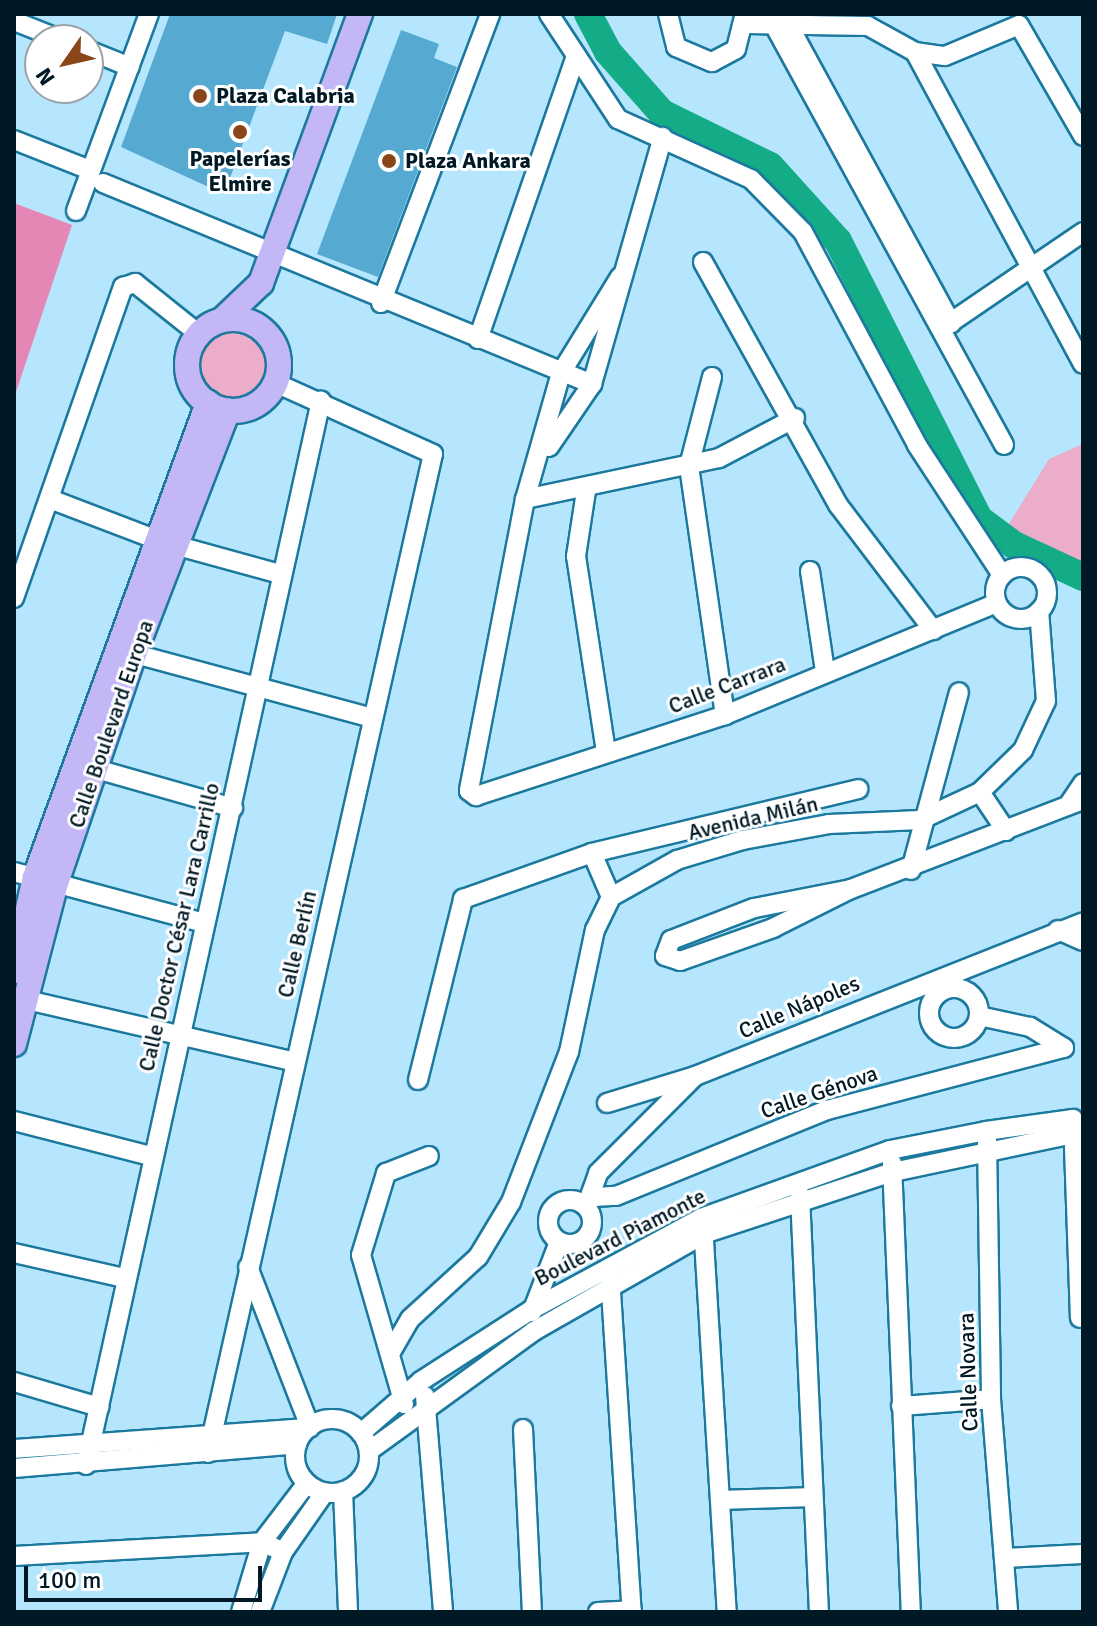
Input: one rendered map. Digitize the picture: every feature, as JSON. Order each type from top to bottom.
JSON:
[{"type":"main road","points":[[261,283],[222,320],[199,334],[188,363],[218,407],[256,405],[276,383],[278,354],[262,329],[261,283],[360,14]]},
{"type":"main road","points":[[222,320],[262,329]]},
{"type":"main road","name":"Calle Boulevard Europa","points":[[14,971],[35,877],[85,766],[218,407]]},
{"type":"main road","name":"Calle Boulevard Europa","points":[[14,1044],[35,877]]},
{"type":"street","points":[[76,211],[97,176],[149,14]]},
{"type":"street","points":[[381,303],[490,14]]},
{"type":"street","points":[[549,14],[606,109],[751,179],[803,232],[917,445],[1002,575],[997,603],[1016,618],[1039,611],[1046,597],[1039,574],[1016,567],[1002,575]]},
{"type":"street","points":[[668,14],[676,47],[698,61],[736,49],[745,19],[780,24],[868,26],[915,52],[968,51],[1019,25],[1083,136]]},
{"type":"street","points":[[780,24],[945,326],[1004,445]]},
{"type":"street","points":[[915,52],[1083,364]]},
{"type":"street","points":[[104,56],[130,67]]},
{"type":"street","points":[[478,339],[575,59]]},
{"type":"street","points":[[543,456],[592,384],[620,277],[663,137]]},
{"type":"street","points":[[14,140],[381,303],[592,384]]},
{"type":"street","points":[[945,326],[1033,272],[1083,232]]},
{"type":"street","points":[[703,262],[795,418],[839,506],[933,630]]},
{"type":"street","points":[[525,499],[543,456],[561,373],[620,277]]},
{"type":"street","points":[[14,598],[129,283],[199,334]]},
{"type":"street","points":[[712,377],[689,466],[725,715]]},
{"type":"street","points":[[276,383],[321,401]]},
{"type":"street","name":"Calle Berlín","points":[[208,1445],[372,718],[429,446],[321,401]]},
{"type":"street","name":"Calle Doctor César Lara Carrillo","points":[[86,1465],[150,1156],[233,808],[255,686],[321,401]]},
{"type":"street","points":[[525,499],[586,491],[689,466],[795,418]]},
{"type":"street","points":[[586,491],[576,556],[606,753]]},
{"type":"street","points":[[50,499],[169,543],[280,574]]},
{"type":"street","name":"Calle Carrara","points":[[525,499],[469,791],[476,796],[725,715],[825,671],[997,603]]},
{"type":"street","points":[[810,571],[825,671]]},
{"type":"street","name":"Avenida Milán","points":[[611,897],[677,860],[743,840],[829,824],[920,820],[980,792],[1023,750],[1046,701],[1039,611]]},
{"type":"street","points":[[126,652],[372,718]]},
{"type":"street","points":[[911,870],[920,820],[959,692]]},
{"type":"street","points":[[85,766],[233,808]]},
{"type":"street","points":[[851,889],[773,928],[680,961],[665,956],[671,940],[754,908],[851,889],[911,870],[1006,831],[1076,802],[1083,783]]},
{"type":"street","points":[[418,1080],[463,899],[592,853],[858,789]]},
{"type":"street","points":[[980,792],[1006,831]]},
{"type":"street","points":[[740,819],[743,840]]},
{"type":"street","points":[[391,1352],[410,1319],[478,1257],[511,1202],[569,1052],[595,930],[611,897],[592,853]]},
{"type":"street","points":[[35,877],[204,923]]},
{"type":"street","name":"Calle Nápoles","points":[[559,1242],[580,1242],[590,1232],[589,1201],[598,1173],[695,1076],[943,982],[1058,930],[1083,922]]},
{"type":"street","points":[[1058,930],[1083,941]]},
{"type":"street","points":[[943,982],[965,991],[979,1016],[961,1038],[934,1030],[931,1002],[943,982]]},
{"type":"street","points":[[19,998],[178,1041],[295,1062]]},
{"type":"street","name":"Calle Génova","points":[[589,1201],[616,1196],[827,1110],[1064,1048],[1030,1027],[979,1016]]},
{"type":"street","points":[[607,1103],[695,1076]]},
{"type":"street","points":[[14,1121],[150,1156]]},
{"type":"street","points":[[1073,1126],[1081,1215],[1080,1318]]},
{"type":"street","name":"Boulevard Piamonte","points":[[361,1433],[421,1381],[531,1310],[610,1277],[703,1226],[799,1183],[890,1150],[986,1131],[1073,1126]]},
{"type":"street","name":"Boulevard Piamonte","points":[[703,1226],[801,1204],[893,1172],[988,1151],[1073,1126]]},
{"type":"street","name":"Calle Novara","points":[[986,1131],[991,1399],[1008,1612]]},
{"type":"street","points":[[890,1150],[911,1612]]},
{"type":"street","points":[[410,1417],[401,1397],[391,1352],[361,1255],[386,1173],[429,1156]]},
{"type":"street","points":[[799,1183],[819,1612]]},
{"type":"street","points":[[534,1331],[531,1310],[559,1242],[549,1230],[552,1209],[564,1200],[589,1201]]},
{"type":"street","points":[[703,1226],[727,1612]]},
{"type":"street","points":[[14,1253],[124,1278]]},
{"type":"street","points":[[248,1267],[305,1433],[297,1465],[307,1483],[334,1492]]},
{"type":"street","points":[[598,1612],[632,1611],[610,1277]]},
{"type":"street","name":"Boulevard Piamonte","points":[[369,1451],[427,1404],[610,1277]]},
{"type":"street","points":[[421,1381],[427,1404],[443,1612]]},
{"type":"street","points":[[14,1382],[99,1407]]},
{"type":"street","points":[[901,1406],[991,1399]]},
{"type":"street","points":[[14,1468],[86,1465],[137,1451],[305,1433],[341,1420],[361,1433],[369,1451],[366,1472],[334,1492],[283,1552],[260,1612]]},
{"type":"street","points":[[523,1429],[532,1612]]},
{"type":"street","points":[[14,1449],[91,1445],[137,1451]]},
{"type":"street","points":[[241,1612],[262,1542],[307,1483]]},
{"type":"street","points":[[334,1492],[348,1612]]},
{"type":"street","points":[[720,1500],[813,1497]]},
{"type":"street","points":[[14,1556],[262,1542],[283,1552]]},
{"type":"street","points":[[1004,1558],[1083,1554]]},
{"type":"shaded area","points":[[14,203],[72,225],[14,398]]},
{"type":"shaded area","points":[[232,326],[252,332],[262,342],[268,362],[262,382],[252,392],[232,398],[212,392],[202,382],[196,362],[202,342],[212,332]]},
{"type":"shaded area","points":[[1083,444],[1083,590],[996,545],[1049,459]]},
{"type":"building","name":"Plaza Calabria","points":[[170,14],[337,14],[327,44],[285,31],[224,194],[121,147]]},
{"type":"building","name":"Plaza Ankara","points":[[401,30],[439,44],[434,58],[457,67],[378,277],[317,254]]},
{"type":"waterway","points":[[588,14],[608,52],[662,113],[770,166],[838,241],[979,519],[1014,545],[1083,577]]},
{"type":"place","name":"Plaza Calabria","points":[[200,96]]},
{"type":"place","name":"Papelerías Elmire","points":[[240,132]]},
{"type":"place","name":"Plaza Ankara","points":[[389,161]]}]
